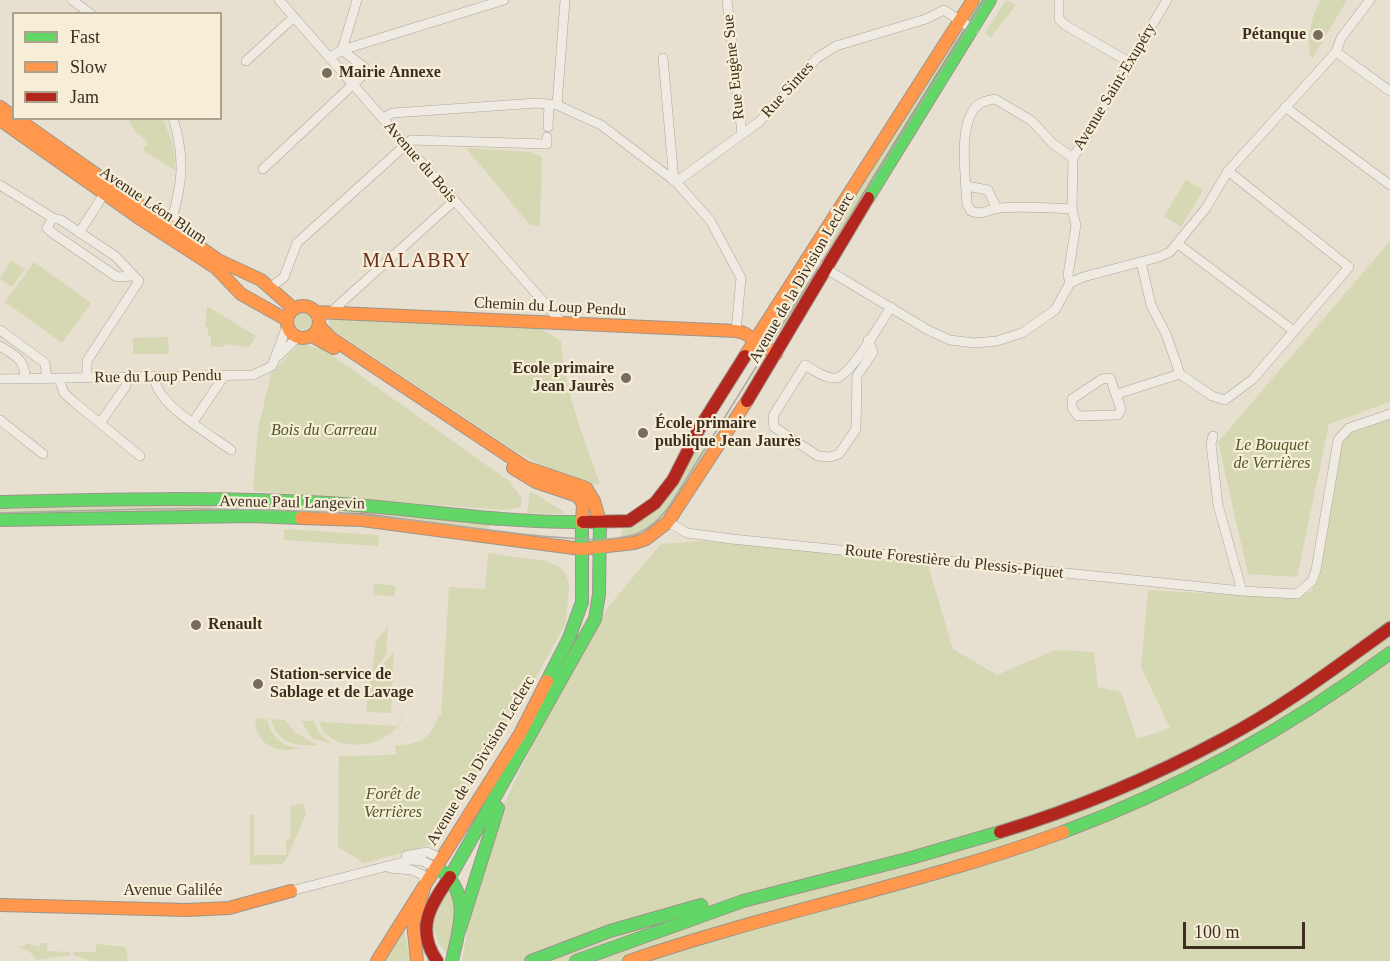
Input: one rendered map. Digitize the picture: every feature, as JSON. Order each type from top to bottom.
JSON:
[{"type":"main road","name":"Avenue de la Division Leclerc","points":[[619,522],[644,513],[660,498],[691,447],[699,429],[973,0]]},
{"type":"main road","name":"Avenue de la Division Leclerc","points":[[437,961],[427,944],[425,922],[431,906],[514,766],[589,631],[597,608],[600,548],[646,539],[668,522],[776,354],[846,233],[974,30],[990,0]]},
{"type":"main road","name":"Avenue Léon Blum","points":[[0,120],[104,194],[216,268],[247,298],[290,318]]},
{"type":"main road","name":"Avenue Léon Blum","points":[[18,120],[218,260],[266,284],[290,318]]},
{"type":"main road","points":[[247,298],[253,285],[266,284]]},
{"type":"main road","name":"Chemin du Loup Pendu","points":[[290,318],[303,306],[316,312],[736,331],[744,333],[776,354]]},
{"type":"main road","points":[[315,331],[316,312]]},
{"type":"main road","points":[[290,318],[298,338],[315,331]]},
{"type":"main road","points":[[315,331],[334,348],[528,478],[578,495],[593,514],[600,548]]},
{"type":"main road","name":"Avenue Paul Langevin","points":[[0,502],[214,499],[374,506],[504,521],[582,523],[593,514],[619,522]]},
{"type":"main road","name":"Avenue de la Division Leclerc","points":[[425,885],[520,734],[578,621],[582,602],[582,523],[593,514]]},
{"type":"main road","name":"Avenue Paul Langevin","points":[[0,520],[251,516],[362,520],[581,549],[600,548]]},
{"type":"main road","points":[[576,961],[743,901],[998,833],[1126,786],[1224,739],[1318,681],[1390,628]]},
{"type":"main road","points":[[629,961],[741,923],[991,856],[1099,818],[1165,790],[1227,757],[1320,702],[1390,653]]},
{"type":"main road","points":[[453,958],[498,808],[514,766]]},
{"type":"main road","points":[[439,863],[453,872],[465,873],[469,880],[467,908]]},
{"type":"main road","points":[[453,872],[461,896],[459,932]]},
{"type":"main road","points":[[377,961],[425,885]]},
{"type":"main road","points":[[417,961],[413,923],[425,885]]},
{"type":"main road","name":"Avenue Galilée","points":[[0,905],[187,910],[229,908],[291,891]]},
{"type":"main road","points":[[531,961],[610,931],[677,911],[727,898],[743,901]]},
{"type":"street","points":[[72,0],[88,12]]},
{"type":"street","name":"Avenue du Bois","points":[[279,0],[562,323]]},
{"type":"street","points":[[342,50],[357,0]]},
{"type":"street","points":[[330,57],[342,50],[479,4],[504,0]]},
{"type":"street","points":[[548,127],[553,104],[564,0]]},
{"type":"street","name":"Rue Eugène Sue","points":[[727,0],[742,134]]},
{"type":"street","points":[[1059,0],[1059,19],[1065,25],[1129,62]]},
{"type":"street","name":"Avenue Saint-Exupéry","points":[[1070,284],[1068,275],[1076,225],[1072,209],[1073,159],[1167,0]]},
{"type":"street","points":[[808,258],[928,330],[950,340],[974,343],[998,341],[1022,333],[1055,310],[1070,284],[1083,277],[1159,257],[1178,244],[1206,208],[1228,171],[1336,52],[1341,38],[1370,0]]},
{"type":"street","name":"Rue Sintes","points":[[675,181],[759,122],[817,58],[836,46],[932,17],[945,5],[958,21],[974,30]]},
{"type":"street","points":[[246,61],[294,17]]},
{"type":"street","points":[[263,169],[363,75],[364,67],[342,50]]},
{"type":"street","points":[[1336,52],[1390,91]]},
{"type":"street","points":[[663,58],[675,181]]},
{"type":"street","points":[[1072,209],[997,208],[982,213],[971,211],[967,204],[965,129],[970,114],[981,103],[995,99],[1032,121],[1052,142],[1073,159]]},
{"type":"street","points":[[382,118],[393,113],[529,103],[553,104],[601,125],[675,181],[710,220],[741,278],[736,331]]},
{"type":"street","points":[[1285,107],[1390,185]]},
{"type":"street","points":[[170,226],[183,174],[181,145],[174,120]]},
{"type":"street","points":[[266,284],[284,277],[297,243],[405,144],[417,140],[547,144],[548,137]]},
{"type":"street","points":[[1141,262],[1151,305],[1166,334],[1180,374],[1212,396],[1225,400],[1253,379],[1349,267],[1228,171]]},
{"type":"street","points":[[0,184],[52,218],[61,220],[115,256],[139,281],[87,361],[87,378]]},
{"type":"street","points":[[966,186],[988,190],[997,208]]},
{"type":"street","points":[[79,233],[104,194]]},
{"type":"street","points":[[332,311],[454,201]]},
{"type":"street","points":[[52,218],[47,228],[51,232],[117,277],[132,276]]},
{"type":"street","points":[[1178,244],[1294,331]]},
{"type":"street","points":[[868,340],[873,352],[857,376],[856,429],[839,454],[830,458],[818,456],[774,427],[773,416],[805,365],[828,378],[838,378],[848,372],[868,340],[891,307]]},
{"type":"street","points":[[277,358],[290,318]]},
{"type":"street","points":[[0,330],[45,363],[47,379]]},
{"type":"street","name":"Rue du Loup Pendu","points":[[0,379],[155,378],[258,374],[272,366],[298,338]]},
{"type":"street","points":[[0,346],[17,356],[25,367],[25,378]]},
{"type":"street","points":[[1117,394],[1180,374]]},
{"type":"street","points":[[193,422],[224,376]]},
{"type":"street","points":[[100,423],[126,386],[126,378]]},
{"type":"street","points":[[155,378],[155,386],[159,393],[231,450]]},
{"type":"street","points":[[1110,378],[1117,394],[1121,409],[1118,415],[1078,416],[1072,408],[1072,399],[1102,379],[1110,378]]},
{"type":"street","points":[[59,379],[64,393],[140,456]]},
{"type":"street","name":"Route Forestière du Plessis-Piquet","points":[[668,522],[687,533],[732,539],[1242,591],[1297,594],[1312,581],[1338,440],[1349,428],[1390,414]]},
{"type":"street","points":[[0,420],[43,454]]},
{"type":"street","points":[[1213,436],[1211,444],[1218,505],[1242,591]]},
{"type":"street","points":[[359,873],[386,862],[421,853],[430,853],[439,863]]},
{"type":"street","points":[[359,873],[415,860],[439,863]]},
{"type":"street","points":[[373,870],[392,868],[417,871],[423,875],[425,885]]},
{"type":"street","name":"Avenue Galilée","points":[[291,891],[359,873]]},
{"type":"green space","points":[[1006,0],[1016,5],[991,37],[985,33]]},
{"type":"green space","name":"Pétanque","points":[[1320,0],[1347,0],[1312,59],[1309,36]]},
{"type":"green space","points":[[952,37],[963,43],[834,249],[823,242]]},
{"type":"green space","points":[[129,120],[163,120],[173,145],[176,171],[143,150],[148,142],[135,131]]},
{"type":"green space","points":[[466,148],[530,152],[542,157],[540,226],[530,225]]},
{"type":"green space","points":[[1186,180],[1203,190],[1181,227],[1164,216]]},
{"type":"green space","name":"Le Bouquet de Verrières","points":[[1390,241],[1390,402],[1329,424],[1297,577],[1248,574],[1218,442]]},
{"type":"green space","points":[[11,260],[25,269],[12,287],[0,279]]},
{"type":"green space","points":[[34,262],[91,303],[62,343],[5,302]]},
{"type":"green space","points":[[801,278],[812,285],[784,331],[772,324]]},
{"type":"green space","points":[[207,306],[256,336],[249,347],[224,344],[223,347],[211,347],[211,336],[208,336],[208,327],[205,327]]},
{"type":"green space","points":[[299,312],[307,312],[312,317],[310,328],[299,330],[294,325],[294,317]]},
{"type":"green space","points":[[338,317],[540,328],[561,341],[570,395],[600,484],[593,485],[541,465],[515,451],[330,328],[329,319]]},
{"type":"green space","points":[[168,337],[169,354],[133,354],[133,338]]},
{"type":"green space","name":"Bois du Carreau","points":[[299,344],[323,349],[509,481],[522,498],[521,507],[505,510],[253,491],[258,429],[271,374]]},
{"type":"green space","points":[[1390,419],[1390,961],[462,961],[474,892],[504,804],[540,729],[608,607],[661,544],[703,541],[927,562],[953,649],[997,675],[1055,650],[1094,652],[1098,687],[1121,692],[1137,739],[1170,728],[1141,667],[1148,590],[1295,598],[1311,591],[1320,576],[1340,445],[1352,432]]},
{"type":"green space","points":[[701,434],[716,443],[673,508],[650,532],[621,542],[622,528],[631,526]]},
{"type":"green space","points":[[530,491],[563,511],[563,514],[527,513]]},
{"type":"green space","points":[[211,501],[211,514],[0,516],[0,505]]},
{"type":"green space","points":[[217,501],[319,505],[490,522],[488,533],[217,514]]},
{"type":"green space","points":[[284,529],[379,535],[378,546],[284,540]]},
{"type":"green space","name":"Forêt de Verrières","points":[[488,553],[546,561],[558,566],[566,574],[569,586],[566,623],[519,709],[434,844],[364,863],[338,847],[339,756],[396,755],[395,745],[417,742],[432,730],[438,716],[441,716],[449,587],[485,589]]},
{"type":"green space","points":[[374,583],[395,586],[395,596],[373,595]]},
{"type":"green space","points":[[388,627],[386,655],[372,674],[376,641]]},
{"type":"green space","points":[[394,652],[391,713],[366,712],[370,680]]},
{"type":"green space","points":[[404,714],[398,726],[389,735],[363,744],[336,741],[326,733],[319,722],[397,726]]},
{"type":"green space","points":[[255,718],[267,719],[271,731],[278,739],[283,743],[300,748],[283,750],[268,745],[259,735]]},
{"type":"green space","points":[[271,719],[285,720],[296,733],[318,745],[288,742],[278,734]]},
{"type":"green space","points":[[301,721],[314,721],[319,733],[332,744],[312,738]]},
{"type":"green space","points":[[303,804],[306,814],[286,860],[282,864],[250,865],[250,815],[254,815],[254,855],[286,855],[286,839],[290,839],[291,805]]},
{"type":"green space","points":[[450,889],[457,895],[450,949],[447,954],[436,937],[434,921],[439,905]]},
{"type":"green space","points":[[404,930],[410,961],[384,961]]},
{"type":"green space","points":[[25,943],[39,947],[41,943],[47,943],[47,951],[70,952],[70,955],[37,960],[29,951],[18,947],[25,946]]},
{"type":"green space","points":[[96,944],[126,947],[128,961],[91,961],[73,955],[73,952],[96,952]]},
{"type":"tram line","points":[[0,513],[181,509],[317,512],[385,517],[573,539],[624,537],[644,530],[656,521],[670,505],[985,0]]},
{"type":"traffic: fast","points":[[868,198],[990,0]]},
{"type":"traffic: fast","points":[[0,502],[164,499],[287,501],[360,505],[487,518],[583,522]]},
{"type":"traffic: fast","points":[[0,520],[251,516],[301,518]]},
{"type":"traffic: fast","points":[[450,877],[595,619],[599,594],[600,522]]},
{"type":"traffic: fast","points":[[547,681],[569,638],[582,602],[582,523]]},
{"type":"traffic: fast","points":[[1063,832],[1150,796],[1233,754],[1313,706],[1390,653]]},
{"type":"traffic: fast","points":[[459,932],[498,808]]},
{"type":"traffic: fast","points":[[576,961],[743,901],[911,858],[1000,832]]},
{"type":"traffic: fast","points":[[443,872],[452,881],[460,902],[460,925],[452,961]]},
{"type":"traffic: fast","points":[[531,961],[610,931],[701,905]]},
{"type":"traffic: slow","points":[[745,356],[973,0]]},
{"type":"traffic: slow","points":[[0,107],[12,116]]},
{"type":"traffic: slow","points":[[0,120],[142,220],[216,268],[241,294],[287,320]]},
{"type":"traffic: slow","points":[[19,120],[218,260],[261,280],[294,309]]},
{"type":"traffic: slow","points":[[303,306],[314,311],[319,322],[314,333],[303,338],[292,333],[287,322],[292,311],[303,306]]},
{"type":"traffic: slow","points":[[316,312],[736,331],[744,333],[776,354]]},
{"type":"traffic: slow","points":[[319,326],[331,338],[525,467],[586,488],[594,501],[600,522]]},
{"type":"traffic: slow","points":[[312,336],[334,348]]},
{"type":"traffic: slow","points":[[301,518],[362,520],[581,549],[634,543],[646,539],[668,522],[747,401]]},
{"type":"traffic: slow","points":[[513,468],[536,482],[578,496],[583,504],[582,523]]},
{"type":"traffic: slow","points":[[377,961],[520,734],[547,681]]},
{"type":"traffic: slow","points":[[629,961],[737,927],[956,867],[1063,832]]},
{"type":"traffic: slow","points":[[417,961],[413,923],[425,885]]},
{"type":"traffic: slow","points":[[0,905],[187,910],[229,908],[291,891]]},
{"type":"traffic: jam","points":[[747,401],[868,198]]},
{"type":"traffic: jam","points":[[583,522],[629,521],[655,503],[673,480],[699,429],[745,356]]},
{"type":"traffic: jam","points":[[1000,832],[1113,791],[1223,739],[1288,701],[1390,628]]},
{"type":"traffic: jam","points":[[437,961],[430,949],[426,928],[431,907],[450,877]]},
{"type":"place","name":"Pétanque","points":[[1318,35]]},
{"type":"place","name":"Mairie Annexe","points":[[327,73]]},
{"type":"place","name":"Ecole primaire Jean Jaurès","points":[[626,378]]},
{"type":"place","name":"École primaire publique Jean Jaurès","points":[[643,433]]},
{"type":"place","name":"Renault","points":[[196,625]]},
{"type":"place","name":"Station-service de Sablage et de Lavage","points":[[258,684]]},
{"type":"district","name":"MALABRY","points":[[417,262]]}]
